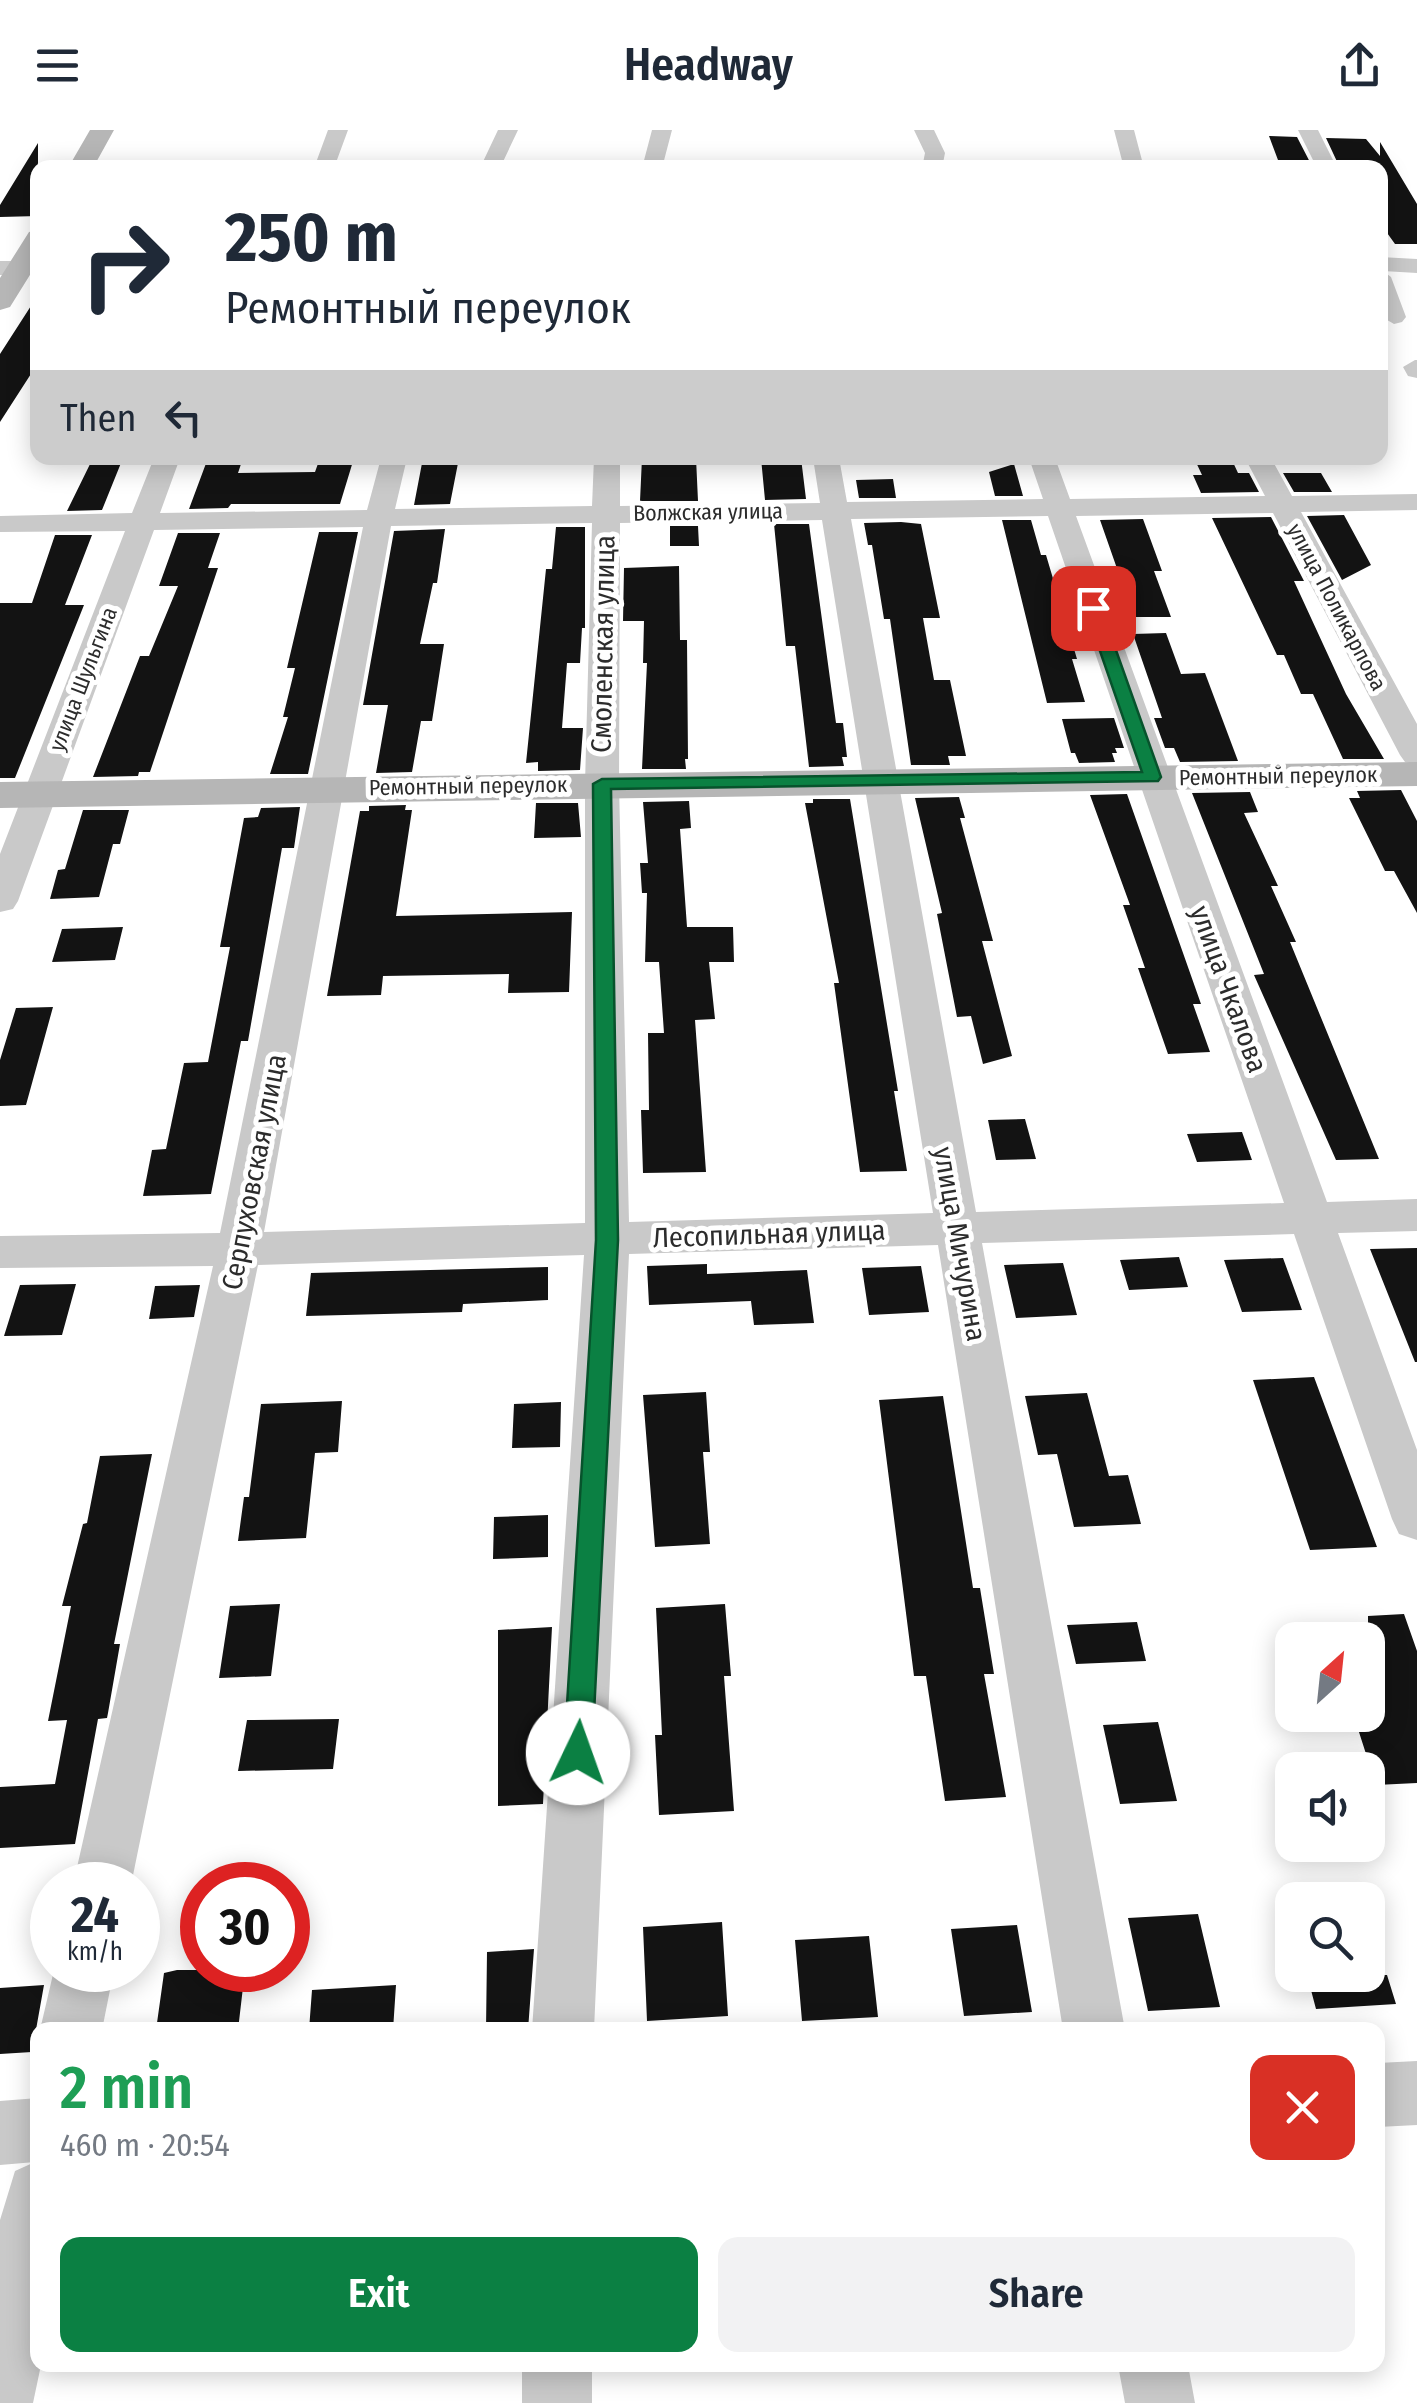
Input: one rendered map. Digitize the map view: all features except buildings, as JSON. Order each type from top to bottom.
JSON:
[{"type":"main road","points":[[85,160],[102,130]]},
{"type":"main road","points":[[0,301],[19,268]]},
{"type":"main road","name":"Ремонтный переулок","points":[[19,795],[1417,774]]},
{"type":"street","points":[[327,160],[338,130]]},
{"type":"street","points":[[494,160],[508,130]]},
{"type":"street","points":[[654,160],[662,130]]},
{"type":"street","points":[[924,130],[933,160]]},
{"type":"street","points":[[1124,130],[1132,160]]},
{"type":"street","points":[[1308,130],[1323,160]]},
{"type":"street","points":[[1388,264],[1417,266]]},
{"type":"street","points":[[1388,300],[1394,317]]},
{"type":"street","name":"улица Шульгина","points":[[0,901],[19,795],[164,465]]},
{"type":"street","name":"Серпуховская улица","points":[[107,1862],[239,1249],[379,517],[392,465]]},
{"type":"street","name":"Смоленская улица","points":[[562,2022],[607,1240],[602,784],[607,465]]},
{"type":"street","name":"улица Мичурина","points":[[827,465],[1093,2022]]},
{"type":"street","name":"улица Чкалова","points":[[1044,465],[1417,1519]]},
{"type":"street","name":"улица Поликарпова","points":[[1261,465],[1417,755]]},
{"type":"street","name":"Волжская улица","points":[[0,524],[1417,502]]},
{"type":"street","name":"Лесопильная улица","points":[[0,1252],[607,1240],[1417,1215]]},
{"type":"street","points":[[73,2022],[79,1992]]},
{"type":"street","points":[[1385,2095],[1417,2093]]},
{"type":"street","points":[[0,2132],[30,2130]]},
{"type":"street","points":[[0,2398],[30,2237]]},
{"type":"street","points":[[557,2372],[557,2403]]},
{"type":"street","points":[[1154,2372],[1160,2403]]},
{"type":"route","points":[[578,1753],[607,1240],[602,784],[1152,777],[1093,608]]}]
